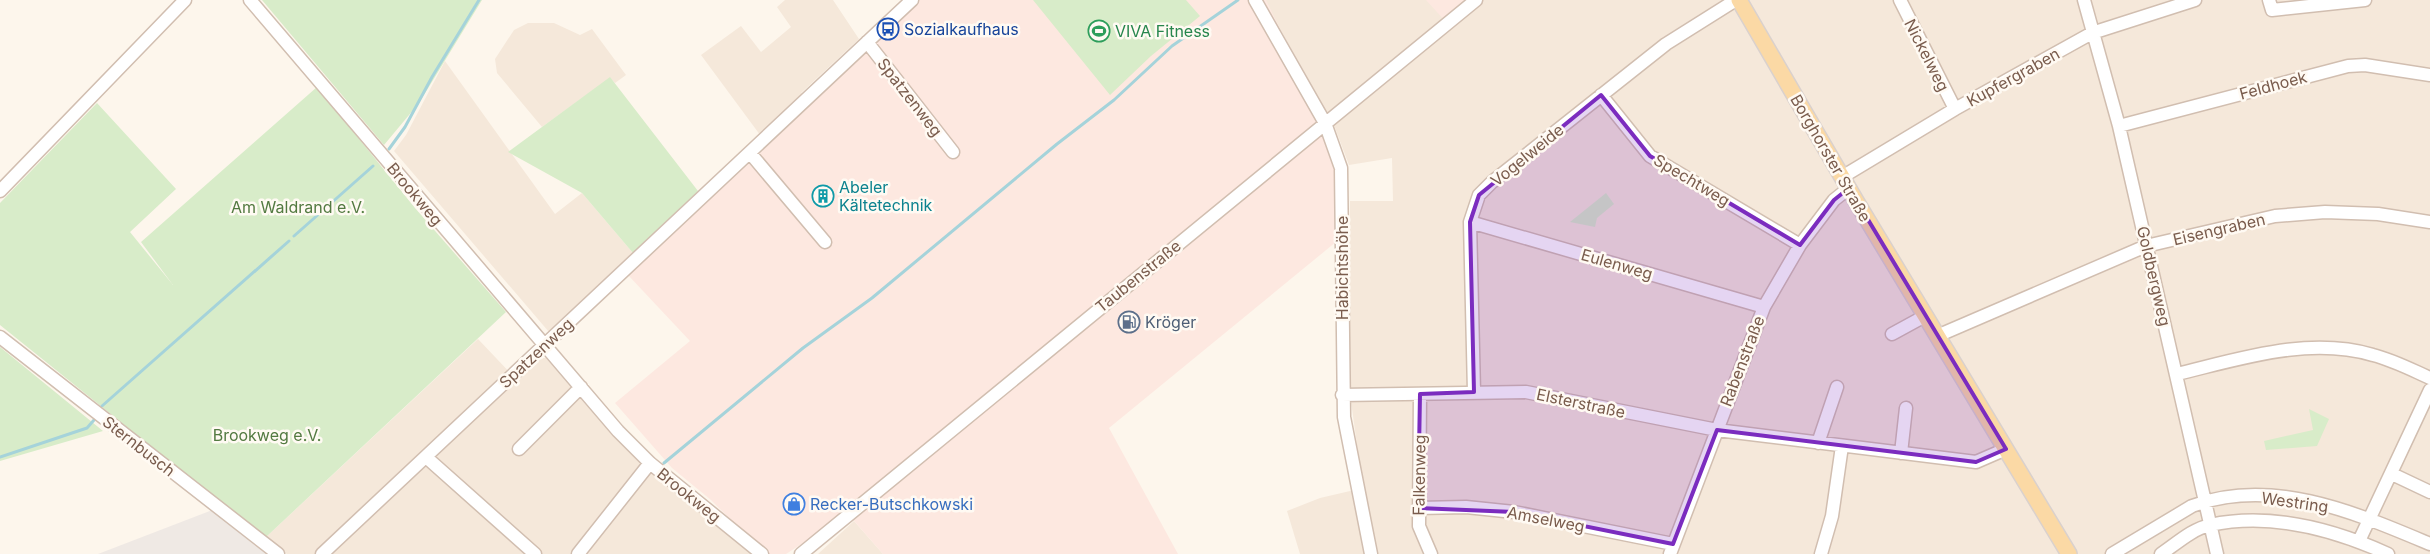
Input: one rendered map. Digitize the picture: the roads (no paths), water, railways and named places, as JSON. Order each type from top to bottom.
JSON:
[{"type":"main road","name":"Borghorster Straße","points":[[1738,0],[1925,316],[2070,554]]},
{"type":"street","points":[[0,191],[186,0]]},
{"type":"street","name":"Brookweg","points":[[250,0],[580,387],[650,463],[762,554]]},
{"type":"street","name":"Spatzenweg","points":[[322,554],[912,0]]},
{"type":"street","name":"Habichtshöhe","points":[[1255,0],[1325,122],[1341,168],[1342,395],[1344,417],[1371,554]]},
{"type":"street","name":"Taubenstraße","points":[[801,554],[1476,0]]},
{"type":"street","name":"Vogelweide","points":[[1474,392],[1470,222],[1479,194],[1666,44],[1738,0]]},
{"type":"street","name":"Nickelweg","points":[[1900,0],[1955,109]]},
{"type":"street","name":"Goldbergweg","points":[[2084,0],[2119,126],[2217,554]]},
{"type":"street","name":"Kupfergraben","points":[[1845,182],[1955,109],[2092,33],[2195,0]]},
{"type":"street","points":[[2270,5],[2365,0]]},
{"type":"street","name":"Spatzenweg","points":[[867,42],[953,152]]},
{"type":"street","name":"Feldhoek","points":[[2119,126],[2348,66],[2365,65],[2430,75]]},
{"type":"street","name":"Spechtweg","points":[[1601,95],[1650,156],[1800,245]]},
{"type":"street","points":[[750,153],[825,242]]},
{"type":"street","name":"Rabenstraße","points":[[1672,549],[1764,306],[1800,245],[1834,200],[1845,182]]},
{"type":"street","name":"Eisengraben","points":[[1937,336],[2146,246],[2276,216],[2325,212],[2378,214],[2430,222]]},
{"type":"street","name":"Eulenweg","points":[[1470,222],[1764,306]]},
{"type":"street","points":[[1892,334],[1925,316]]},
{"type":"street","name":"Sternbusch","points":[[0,337],[278,554]]},
{"type":"street","points":[[2177,374],[2294,349],[2337,348],[2373,354],[2430,378]]},
{"type":"street","points":[[518,449],[580,387]]},
{"type":"street","points":[[1818,443],[1837,387]]},
{"type":"street","points":[[2359,541],[2430,390]]},
{"type":"street","name":"Elsterstraße","points":[[1342,395],[1526,392],[1717,430],[1976,462],[2006,449]]},
{"type":"street","name":"Falkenweg","points":[[1420,394],[1419,526],[1431,554]]},
{"type":"street","points":[[1901,453],[1906,408]]},
{"type":"street","points":[[1820,554],[1832,516],[1842,446]]},
{"type":"street","points":[[426,457],[536,554]]},
{"type":"street","points":[[578,554],[650,463]]},
{"type":"street","points":[[2392,474],[2430,492]]},
{"type":"street","name":"Westring","points":[[2112,554],[2192,506],[2205,502],[2270,495],[2327,505],[2370,519],[2430,544]]},
{"type":"street","name":"Amselweg","points":[[1418,508],[1466,507],[1514,512],[1672,549]]},
{"type":"street","name":"Westring","points":[[2161,554],[2196,531],[2210,526],[2264,521],[2300,524],[2359,541],[2388,554]]},
{"type":"waterway","points":[[389,149],[405,127],[432,77],[479,0]]},
{"type":"waterway","points":[[664,463],[803,348],[872,298],[1057,144],[1114,100],[1172,46],[1238,0]]},
{"type":"waterway","points":[[294,236],[373,166]]},
{"type":"waterway","points":[[102,406],[289,241]]},
{"type":"waterway","points":[[0,457],[87,428],[94,420]]},
{"type":"place","name":"Sozialkaufhaus","points":[[888,29]]},
{"type":"place","name":"VIVA Fitness","points":[[1099,31]]},
{"type":"place","name":"Abeler Kältetechnik","points":[[823,196]]},
{"type":"place","name":"Kröger","points":[[1129,322]]},
{"type":"place","name":"Recker-Butschkowski","points":[[794,504]]},
{"type":"park label","name":"Am Waldrand e.V.","points":[[298,207]]},
{"type":"park label","name":"Brookweg e.V.","points":[[267,435]]}]
